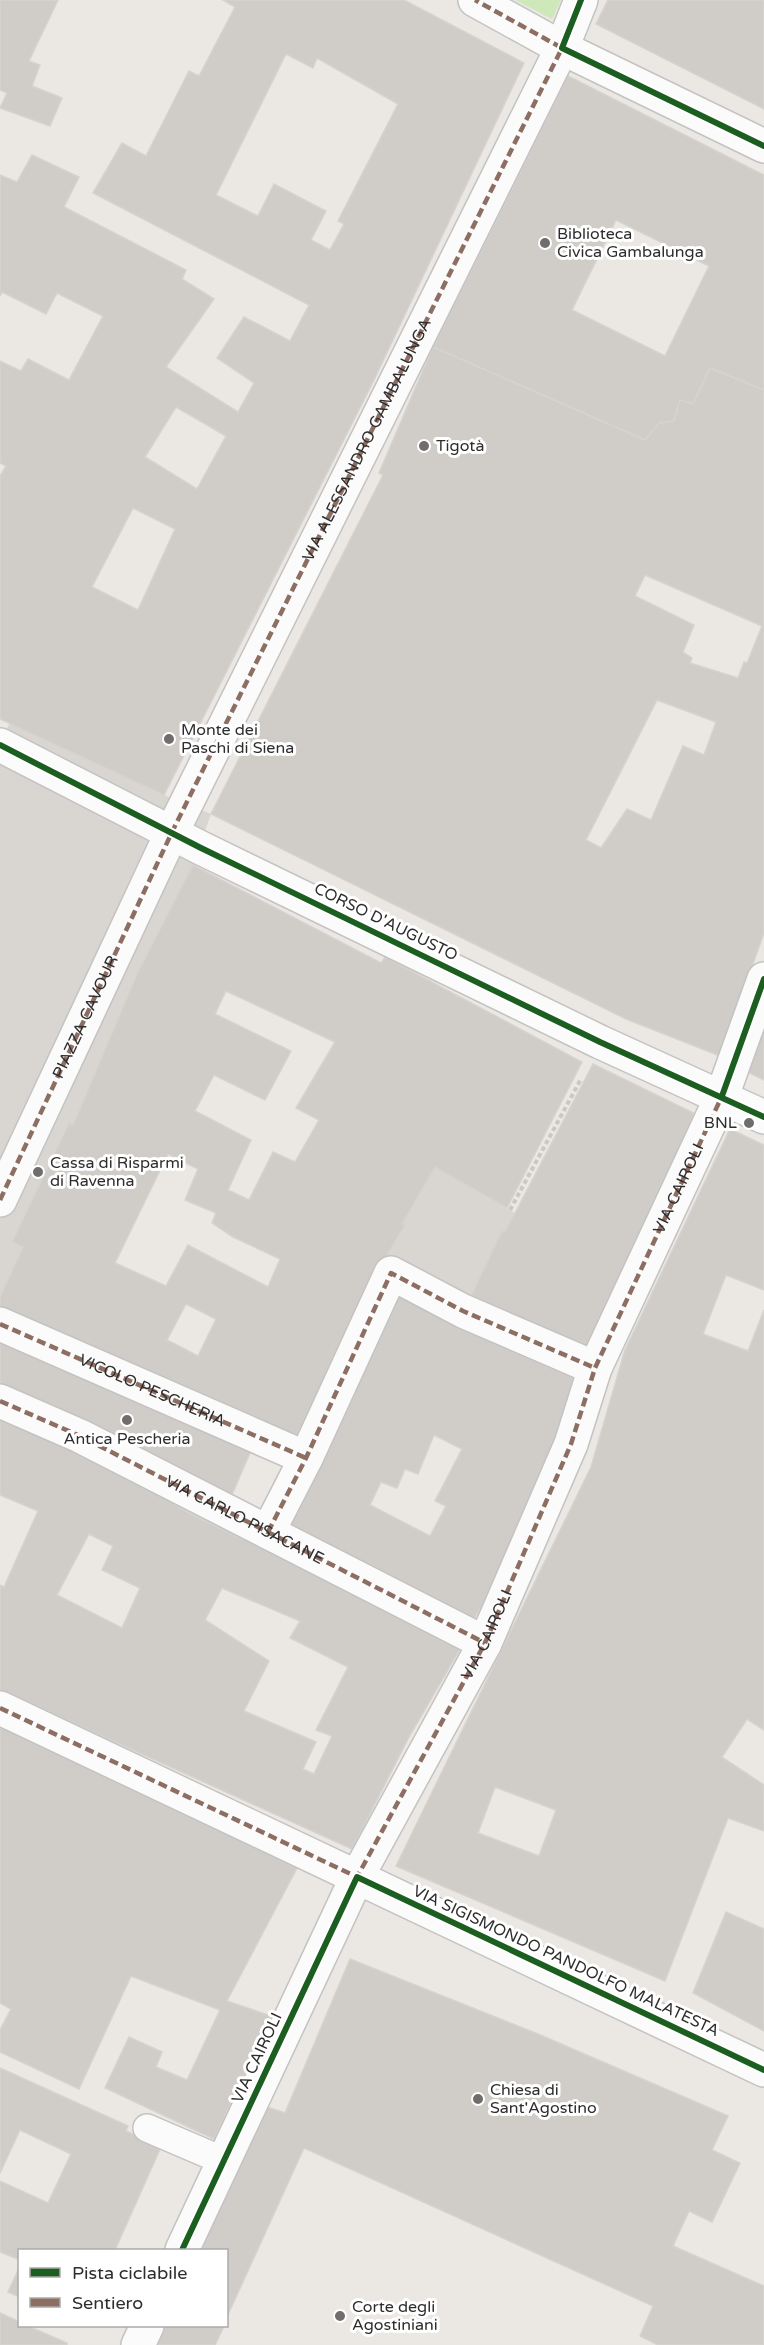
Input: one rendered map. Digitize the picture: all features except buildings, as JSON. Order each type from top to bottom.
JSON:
[{"type":"street","points":[[475,0],[562,48],[764,146]]},
{"type":"street","name":"VIA ALESSANDRO GAMBALUNGA","points":[[172,832],[562,48],[581,0]]},
{"type":"street","name":"CORSO D'AUGUSTO","points":[[0,745],[600,1042],[764,1116]]},
{"type":"street","name":"PIAZZA CAVOUR","points":[[0,1200],[172,832]]},
{"type":"street","name":"VIA CAIROLI","points":[[182,2249],[357,1877],[485,1643],[571,1444],[595,1368],[722,1096],[764,979]]},
{"type":"street","points":[[268,1532],[306,1458],[391,1273],[463,1311],[595,1368]]},
{"type":"street","name":"VICOLO PESCHERIA","points":[[0,1324],[306,1458]]},
{"type":"street","name":"VIA CARLO PISACANE","points":[[0,1401],[80,1436],[485,1643]]},
{"type":"street","name":"VIA SIGISMONDO PANDOLFO MALATESTA","points":[[0,1708],[764,2070]]},
{"type":"street","points":[[138,2345],[146,2327]]},
{"type":"lane","points":[[147,2128],[224,2161]]},
{"type":"path","points":[[510,1210],[600,1042]]},
{"type":"green space","points":[[515,0],[561,0],[552,19]]},
{"type":"shaded area","points":[[10,723],[164,795],[211,814],[193,865],[73,1125],[68,1124],[13,1242],[23,1247],[0,1297],[0,741]]},
{"type":"shaded area","points":[[435,1167],[515,1213],[505,1232],[502,1231],[459,1319],[373,1279],[405,1226],[402,1224]]},
{"type":"marked path","points":[[0,1200],[172,832],[562,48],[475,0]]},
{"type":"marked path","points":[[0,1708],[357,1877],[485,1643],[571,1444],[595,1368],[722,1096]]},
{"type":"marked path","points":[[268,1532],[306,1458],[391,1273],[463,1311],[595,1368]]},
{"type":"marked path","points":[[0,1324],[306,1458]]},
{"type":"marked path","points":[[0,1401],[80,1436],[485,1643]]},
{"type":"cycle path","points":[[581,0],[562,48],[764,146]]},
{"type":"cycle path","points":[[0,745],[201,848],[600,1042],[764,1117]]},
{"type":"cycle path","points":[[722,1096],[764,979]]},
{"type":"cycle path","points":[[182,2249],[357,1877],[764,2070]]},
{"type":"place","name":"Biblioteca Civica Gambalunga","points":[[545,243]]},
{"type":"place","name":"Tigotà","points":[[424,446]]},
{"type":"place","name":"Monte dei Paschi di Siena","points":[[169,739]]},
{"type":"place","name":"BNL","points":[[749,1123]]},
{"type":"place","name":"Cassa di Risparmi di Ravenna","points":[[38,1172]]},
{"type":"place","name":"Antica Pescheria","points":[[127,1420]]},
{"type":"place","name":"Chiesa di Sant'Agostino","points":[[478,2099]]},
{"type":"place","name":"Corte degli Agostiniani","points":[[340,2316]]}]
